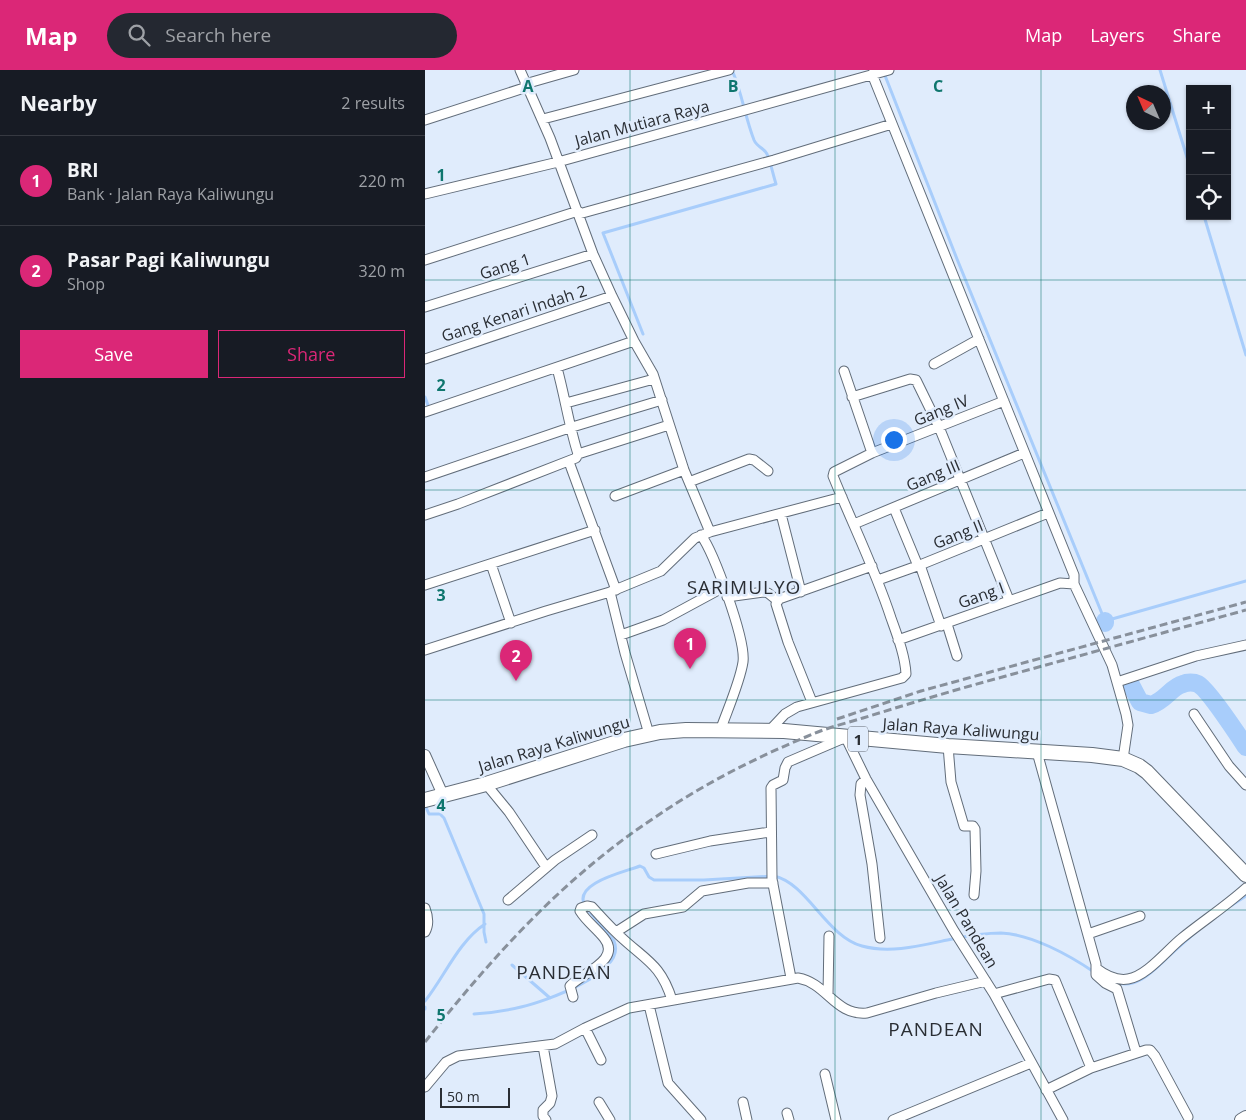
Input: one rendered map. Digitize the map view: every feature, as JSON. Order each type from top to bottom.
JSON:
[{"type":"main road","name":"Jalan Raya Kaliwungu","points":[[433,798],[486,784],[624,740],[649,734],[686,730],[814,733],[845,738],[1092,755],[1123,759],[1147,772],[1246,875]]},
{"type":"main road","points":[[1241,1120],[1246,1117]]},
{"type":"street","points":[[520,70],[543,119],[593,254],[634,341],[655,379],[743,648],[742,666],[720,731]]},
{"type":"street","points":[[425,120],[574,70]]},
{"type":"street","points":[[543,119],[728,70]]},
{"type":"street","name":"Jalan Mutiara Raya","points":[[425,194],[558,162],[889,70]]},
{"type":"street","points":[[875,74],[892,124],[1004,401],[1023,453],[1074,574],[1074,584],[1112,665],[1128,725],[1123,759]]},
{"type":"street","points":[[425,260],[579,212],[774,160],[892,124]]},
{"type":"street","name":"Gang 1","points":[[425,308],[593,254]]},
{"type":"street","name":"Gang Kenari Indah 2","points":[[425,359],[612,296]]},
{"type":"street","points":[[934,364],[979,339]]},
{"type":"street","points":[[425,412],[634,341]]},
{"type":"street","points":[[425,515],[574,460],[577,454],[569,428],[566,403],[557,368]]},
{"type":"street","points":[[843,371],[872,453]]},
{"type":"street","points":[[566,403],[655,379]]},
{"type":"street","points":[[853,398],[915,379],[918,382],[939,426],[1009,600]]},
{"type":"street","points":[[425,477],[569,428],[662,400]]},
{"type":"street","name":"Gang IV","points":[[842,497],[833,476],[834,472],[872,453],[1004,401]]},
{"type":"street","points":[[577,454],[669,425]]},
{"type":"street","name":"Gang III","points":[[854,524],[1023,453]]},
{"type":"street","points":[[689,482],[749,459],[754,460],[768,471]]},
{"type":"street","points":[[569,462],[595,530],[613,591],[621,636],[649,734]]},
{"type":"street","points":[[615,496],[684,470]]},
{"type":"street","points":[[425,650],[613,591],[664,570],[695,538],[705,534],[842,497],[873,566],[898,640],[906,674],[902,678],[812,702],[789,711],[769,731]]},
{"type":"street","points":[[894,508],[957,656]]},
{"type":"street","name":"Gang II","points":[[878,580],[1048,513]]},
{"type":"street","points":[[781,514],[801,592]]},
{"type":"street","points":[[425,584],[595,530]]},
{"type":"street","points":[[491,564],[511,623]]},
{"type":"street","points":[[778,601],[873,566]]},
{"type":"street","name":"Gang I","points":[[898,640],[1060,583],[1074,584]]},
{"type":"street","points":[[621,636],[726,592],[768,592],[778,601]]},
{"type":"street","points":[[778,601],[776,604],[788,642],[812,702]]},
{"type":"street","points":[[1117,682],[1196,656],[1246,645]]},
{"type":"street","points":[[1194,714],[1229,766],[1246,785]]},
{"type":"street","points":[[791,978],[772,877],[771,788],[783,780],[788,762],[845,738]]},
{"type":"street","name":"Jalan Pandean","points":[[845,738],[866,779],[954,931],[994,994],[1063,1120]]},
{"type":"street","points":[[947,746],[951,782],[963,826],[975,828],[976,871],[973,895]]},
{"type":"street","points":[[1037,752],[1088,934],[1096,971],[1105,983],[1117,989],[1136,1052]]},
{"type":"street","points":[[425,755],[433,798]]},
{"type":"street","points":[[866,779],[861,784],[860,795],[872,864],[880,938]]},
{"type":"street","points":[[486,784],[509,812],[545,868]]},
{"type":"street","points":[[656,854],[710,841],[770,832]]},
{"type":"street","points":[[508,900],[545,868],[592,835]]},
{"type":"street","points":[[616,932],[644,914],[683,907],[702,891],[772,877]]},
{"type":"street","points":[[1096,971],[1118,980],[1129,979],[1140,974],[1183,937],[1246,888]]},
{"type":"street","points":[[571,992],[573,983],[600,964],[609,952],[609,945],[580,911],[585,906],[592,907],[616,932],[649,960],[667,985],[672,1000]]},
{"type":"street","points":[[425,908],[428,920],[425,932]]},
{"type":"street","points":[[1088,934],[1139,916]]},
{"type":"street","points":[[828,995],[829,936]]},
{"type":"street","points":[[425,1087],[447,1062],[459,1056],[555,1044],[629,1008],[791,978],[805,979],[814,984],[851,1013],[867,1013],[936,992],[986,981]]},
{"type":"street","points":[[994,994],[1049,978],[1055,980],[1091,1068]]},
{"type":"street","points":[[649,1005],[668,1083],[701,1120]]},
{"type":"street","points":[[585,1028],[601,1060]]},
{"type":"street","points":[[543,1046],[552,1096],[550,1103],[543,1110],[543,1116],[546,1120]]},
{"type":"street","points":[[1046,1090],[1091,1068],[1146,1050],[1152,1053],[1187,1119]]},
{"type":"street","points":[[893,1120],[1031,1063]]},
{"type":"street","points":[[825,1074],[836,1120]]},
{"type":"street","points":[[599,1102],[610,1120]]},
{"type":"street","points":[[743,1102],[747,1120]]},
{"type":"waterway","points":[[643,334],[603,233],[776,184],[767,154],[754,140],[732,70]]},
{"type":"waterway","points":[[1160,70],[1186,154]]},
{"type":"waterway","points":[[884,73],[957,259],[1105,621],[1246,581]]},
{"type":"waterway","points":[[1205,220],[1246,355]]},
{"type":"waterway","points":[[425,397],[429,408],[426,409]]},
{"type":"waterway","points":[[1130,683],[1140,702],[1151,705],[1185,683],[1198,684],[1215,703],[1246,747]]},
{"type":"waterway","points":[[425,805],[429,814],[440,814],[444,818],[484,914],[486,942]]},
{"type":"waterway","points":[[474,1014],[509,1010],[532,1004],[564,992],[597,975],[608,964],[615,953],[614,941],[585,906],[583,898],[586,891],[593,885],[613,875],[640,866],[654,880],[704,880],[774,876],[797,888],[838,932],[862,946],[896,949],[976,935],[1013,934],[1049,946],[1094,972]]},
{"type":"waterway","points":[[1232,905],[1246,896]]},
{"type":"waterway","points":[[425,1001],[459,950],[475,931],[485,924]]},
{"type":"waterway","points":[[1115,982],[1131,983],[1145,977],[1197,931]]},
{"type":"waterway","points":[[512,965],[550,998]]},
{"type":"railway","points":[[837,719],[921,691],[1246,602]]},
{"type":"railway","points":[[425,1042],[450,1010],[504,949],[561,891],[623,839],[694,792],[733,771],[793,742],[832,727],[970,686],[1246,610]]},
{"type":"place","name":"BRI","points":[[690,669]]},
{"type":"place","name":"Pasar Pagi Kaliwungu","points":[[516,681]]},
{"type":"district","name":"SARIMULYO","points":[[744,587]]},
{"type":"district","name":"PANDEAN","points":[[564,972]]},
{"type":"district","name":"PANDEAN","points":[[936,1029]]}]
